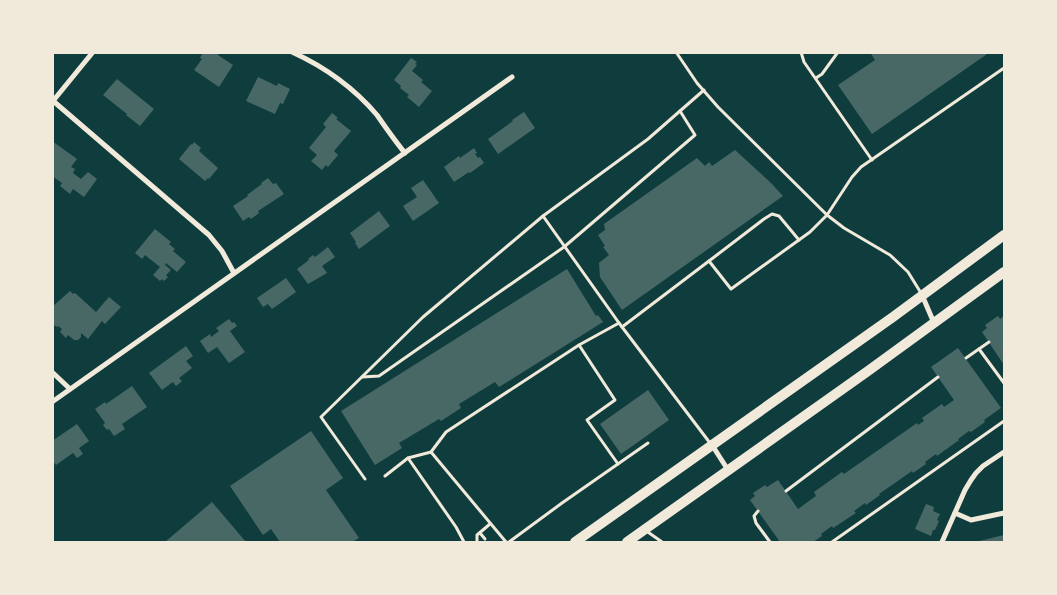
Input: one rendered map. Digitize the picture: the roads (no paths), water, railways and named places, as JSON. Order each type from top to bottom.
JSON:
[{"type":"main road","points":[[575,542],[1004,235]]},
{"type":"main road","points":[[627,542],[934,324],[1004,272]]},
{"type":"street","points":[[93,52],[53,101],[209,235],[222,251],[234,273]]},
{"type":"street","points":[[292,52],[308,59],[339,79],[355,93],[376,115],[404,154]]},
{"type":"street","points":[[52,402],[512,77]]},
{"type":"street","points":[[922,295],[934,324]]},
{"type":"street","points":[[52,372],[70,389]]},
{"type":"street","points":[[712,445],[729,470]]},
{"type":"street","points":[[942,542],[968,485],[976,473],[1004,452]]},
{"type":"street","points":[[955,513],[971,520],[1004,513]]},
{"type":"lane","points":[[676,52],[697,83],[718,107],[827,214],[844,228],[890,255],[908,272],[922,295]]},
{"type":"lane","points":[[801,52],[804,62],[872,160]]},
{"type":"lane","points":[[816,78],[822,74],[838,52]]},
{"type":"lane","points":[[709,261],[731,289],[810,232],[827,214],[860,168],[1004,68]]},
{"type":"lane","points":[[365,479],[321,417],[423,317],[543,216],[648,139],[704,90]]},
{"type":"lane","points":[[362,377],[378,376],[564,246],[695,135],[680,111]]},
{"type":"lane","points":[[622,327],[772,214],[779,216],[799,240]]},
{"type":"lane","points":[[543,216],[619,323],[712,445]]},
{"type":"lane","points":[[385,476],[408,458],[431,452],[446,432],[579,345],[619,323]]},
{"type":"lane","points":[[966,358],[989,342]]},
{"type":"lane","points":[[579,345],[616,400],[587,420],[618,464]]},
{"type":"lane","points":[[979,349],[1004,383]]},
{"type":"lane","points":[[786,491],[938,377]]},
{"type":"lane","points":[[832,542],[1004,421]]},
{"type":"lane","points":[[431,452],[507,542],[648,443]]},
{"type":"lane","points":[[408,458],[456,527],[464,542]]},
{"type":"lane","points":[[758,511],[754,516],[756,523],[770,542]]},
{"type":"lane","points":[[477,542],[477,536],[490,524]]},
{"type":"lane","points":[[645,530],[662,542]]},
{"type":"lane","points":[[480,533],[484,539]]}]
